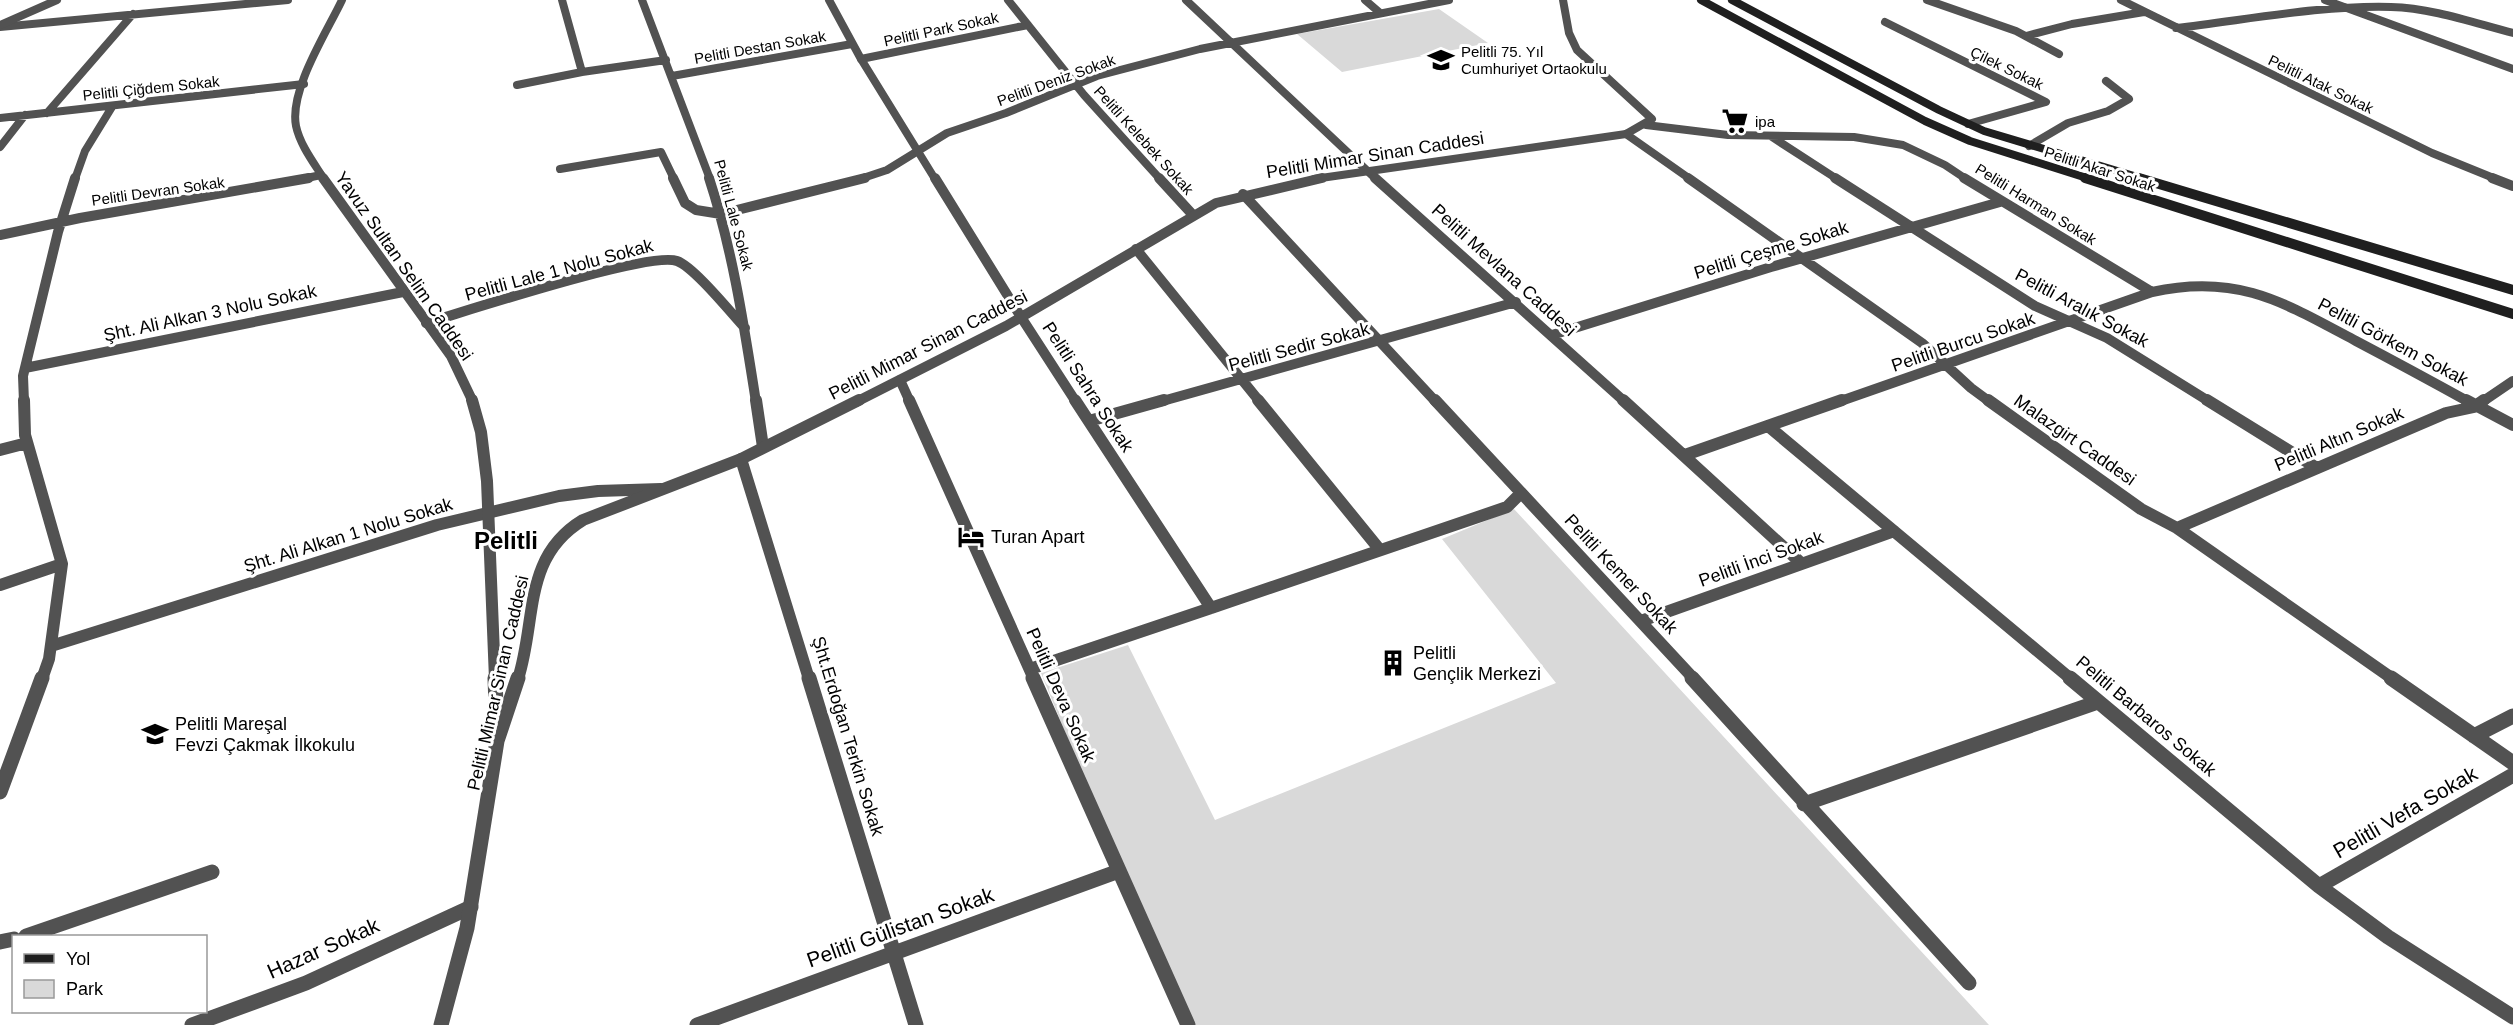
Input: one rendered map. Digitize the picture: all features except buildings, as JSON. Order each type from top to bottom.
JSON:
[{"type":"main road","name":"Pelitli Akar Sokak","points":[[1701,0],[1925,121],[1970,141],[2513,314]]},
{"type":"main road","name":"Pelitli Akar Sokak","points":[[1732,0],[1968,124],[2029,146],[2513,290]]},
{"type":"street","points":[[0,26],[57,0]]},
{"type":"street","points":[[0,26],[288,0]]},
{"type":"street","name":"Yavuz Sultan Selim Caddesi","points":[[342,0],[304,84],[295,120],[298,134],[333,198],[452,357],[477,412],[484,444],[497,741]]},
{"type":"street","points":[[562,0],[582,72]]},
{"type":"street","name":"Pelitli Lale Sokak","points":[[642,0],[672,76],[721,214],[745,328],[763,447]]},
{"type":"street","name":"Pelitli Sahra Sokak","points":[[829,0],[861,59],[1021,317],[1211,608]]},
{"type":"street","name":"Pelitli Kelebek Sokak","points":[[1008,0],[1077,85],[1192,214]]},
{"type":"street","name":"Pelitli Mevlana Caddesi","points":[[1186,0],[1365,170],[1516,302],[1801,563]]},
{"type":"street","points":[[1365,0],[1379,12]]},
{"type":"street","name":"Pelitli Deniz Sokak","points":[[721,214],[846,184],[887,170],[947,133],[1129,67],[1230,42],[1449,0]]},
{"type":"street","points":[[1563,0],[1569,33],[1577,50],[1649,115],[1652,119],[1646,125]]},
{"type":"street","name":"Çilek Sokak","points":[[1927,0],[2026,36],[2059,54]]},
{"type":"street","name":"Pelitli Atak Sokak","points":[[2121,0],[2432,153],[2513,186]]},
{"type":"street","points":[[2325,0],[2513,69]]},
{"type":"street","points":[[2175,28],[2349,8],[2420,10],[2513,33]]},
{"type":"street","points":[[2026,36],[2072,24],[2144,12]]},
{"type":"street","points":[[47,113],[133,14]]},
{"type":"street","name":"Çilek Sokak","points":[[1885,22],[2046,102],[1968,124]]},
{"type":"street","name":"Pelitli Park Sokak","points":[[861,59],[1028,25]]},
{"type":"street","name":"Pelitli Destan Sokak","points":[[672,76],[852,44]]},
{"type":"street","points":[[517,85],[582,72],[666,60]]},
{"type":"street","points":[[2029,146],[2068,123],[2108,111],[2128,99],[2106,81]]},
{"type":"street","name":"Pelitli Çiğdem Sokak","points":[[0,118],[304,84]]},
{"type":"street","points":[[2,784],[49,659],[62,564],[27,443],[22,376],[57,232],[85,151],[112,107]]},
{"type":"street","points":[[0,147],[25,115]]},
{"type":"street","name":"Pelitli Mimar Sinan Caddesi","points":[[441,1025],[471,907],[497,741],[520,672],[539,573],[549,550],[566,531],[583,520],[741,459],[900,380],[1021,317],[1192,214],[1216,202],[1244,194],[1365,170],[1626,134],[1646,125]]},
{"type":"street","name":"Pelitli Harman Sokak","points":[[1646,125],[1728,135],[1854,137],[1903,145],[1945,165],[2000,202],[2152,292]]},
{"type":"street","name":"Malazgirt Caddesi","points":[[1626,134],[1922,343],[1971,388],[2141,509],[2177,528],[2513,763]]},
{"type":"street","name":"Pelitli Aralık Sokak","points":[[1772,136],[2035,306],[2107,338],[2318,468]]},
{"type":"street","points":[[560,169],[661,152],[685,203],[696,210],[721,214]]},
{"type":"street","name":"Pelitli Devran Sokak","points":[[0,235],[63,219],[244,192],[321,175]]},
{"type":"street","name":"Pelitli Kemer Sokak","points":[[1244,194],[1641,621],[1804,804],[1969,983]]},
{"type":"street","name":"Pelitli Çeşme Sokak","points":[[1552,335],[1802,258],[2000,202]]},
{"type":"street","points":[[1136,249],[1380,550]]},
{"type":"street","name":"Pelitli Lale 1 Nolu Sokak","points":[[426,323],[621,267],[666,258],[680,262],[692,272],[745,328]]},
{"type":"street","name":"Pelitli Burcu Sokak","points":[[1684,455],[1947,366],[2152,292],[2198,285],[2256,291]]},
{"type":"street","name":"Pelitli Görkem Sokak","points":[[2256,291],[2300,311],[2513,425]]},
{"type":"street","name":"Şht. Ali Alkan 3 Nolu Sokak","points":[[25,368],[403,292]]},
{"type":"street","name":"Pelitli Sedir Sokak","points":[[1089,421],[1382,342],[1516,302]]},
{"type":"street","name":"Pelitli Deva Sokak","points":[[900,380],[1188,1025]]},
{"type":"street","name":"Pelitli Altın Sokak","points":[[2177,528],[2446,412],[2477,406],[2513,381]]},
{"type":"street","name":"Pelitli Barbaros Sokak","points":[[1768,426],[2319,886],[2388,937],[2513,1017]]},
{"type":"street","points":[[0,450],[27,443]]},
{"type":"street","name":"Şht.Erdoğan Terkin Sokak","points":[[741,459],[895,952],[915,1025]]},
{"type":"street","name":"Şht. Ali Alkan 1 Nolu Sokak","points":[[51,646],[426,529],[488,513],[559,496],[598,491],[662,489]]},
{"type":"street","points":[[1029,669],[1507,507],[1521,493]]},
{"type":"street","name":"Pelitli İnci Sokak","points":[[1641,621],[1894,531]]},
{"type":"street","points":[[0,585],[62,564]]},
{"type":"street","points":[[1804,804],[2098,702]]},
{"type":"street","points":[[2474,736],[2513,716]]},
{"type":"street","name":"Pelitli Vefa Sokak","points":[[2319,886],[2513,775]]},
{"type":"street","name":"Pelitli Gülistan Sokak","points":[[698,1025],[1119,871]]},
{"type":"street","points":[[29,935],[212,872]]},
{"type":"street","name":"Hazar Sokak","points":[[192,1025],[306,983],[471,907]]},
{"type":"green space","points":[[1439,9],[1488,43],[1342,72],[1297,34]]},
{"type":"green space","points":[[1514,509],[1989,1025],[1184,1025],[1041,673],[1128,645],[1215,820],[1556,683],[1442,539]]},
{"type":"place","name":"Pelitli 75. Yıl Cumhuriyet Ortaokulu","points":[[1441,60]]},
{"type":"place","name":"ipa","points":[[1735,121]]},
{"type":"place","name":"Turan Apart","points":[[971,537]]},
{"type":"place","name":"Pelitli Gençlik Merkezi","points":[[1393,663]]},
{"type":"place","name":"Pelitli Mareşal Fevzi Çakmak İlkokulu","points":[[155,734]]},
{"type":"district","name":"Pelitli","points":[[506,540]]}]
